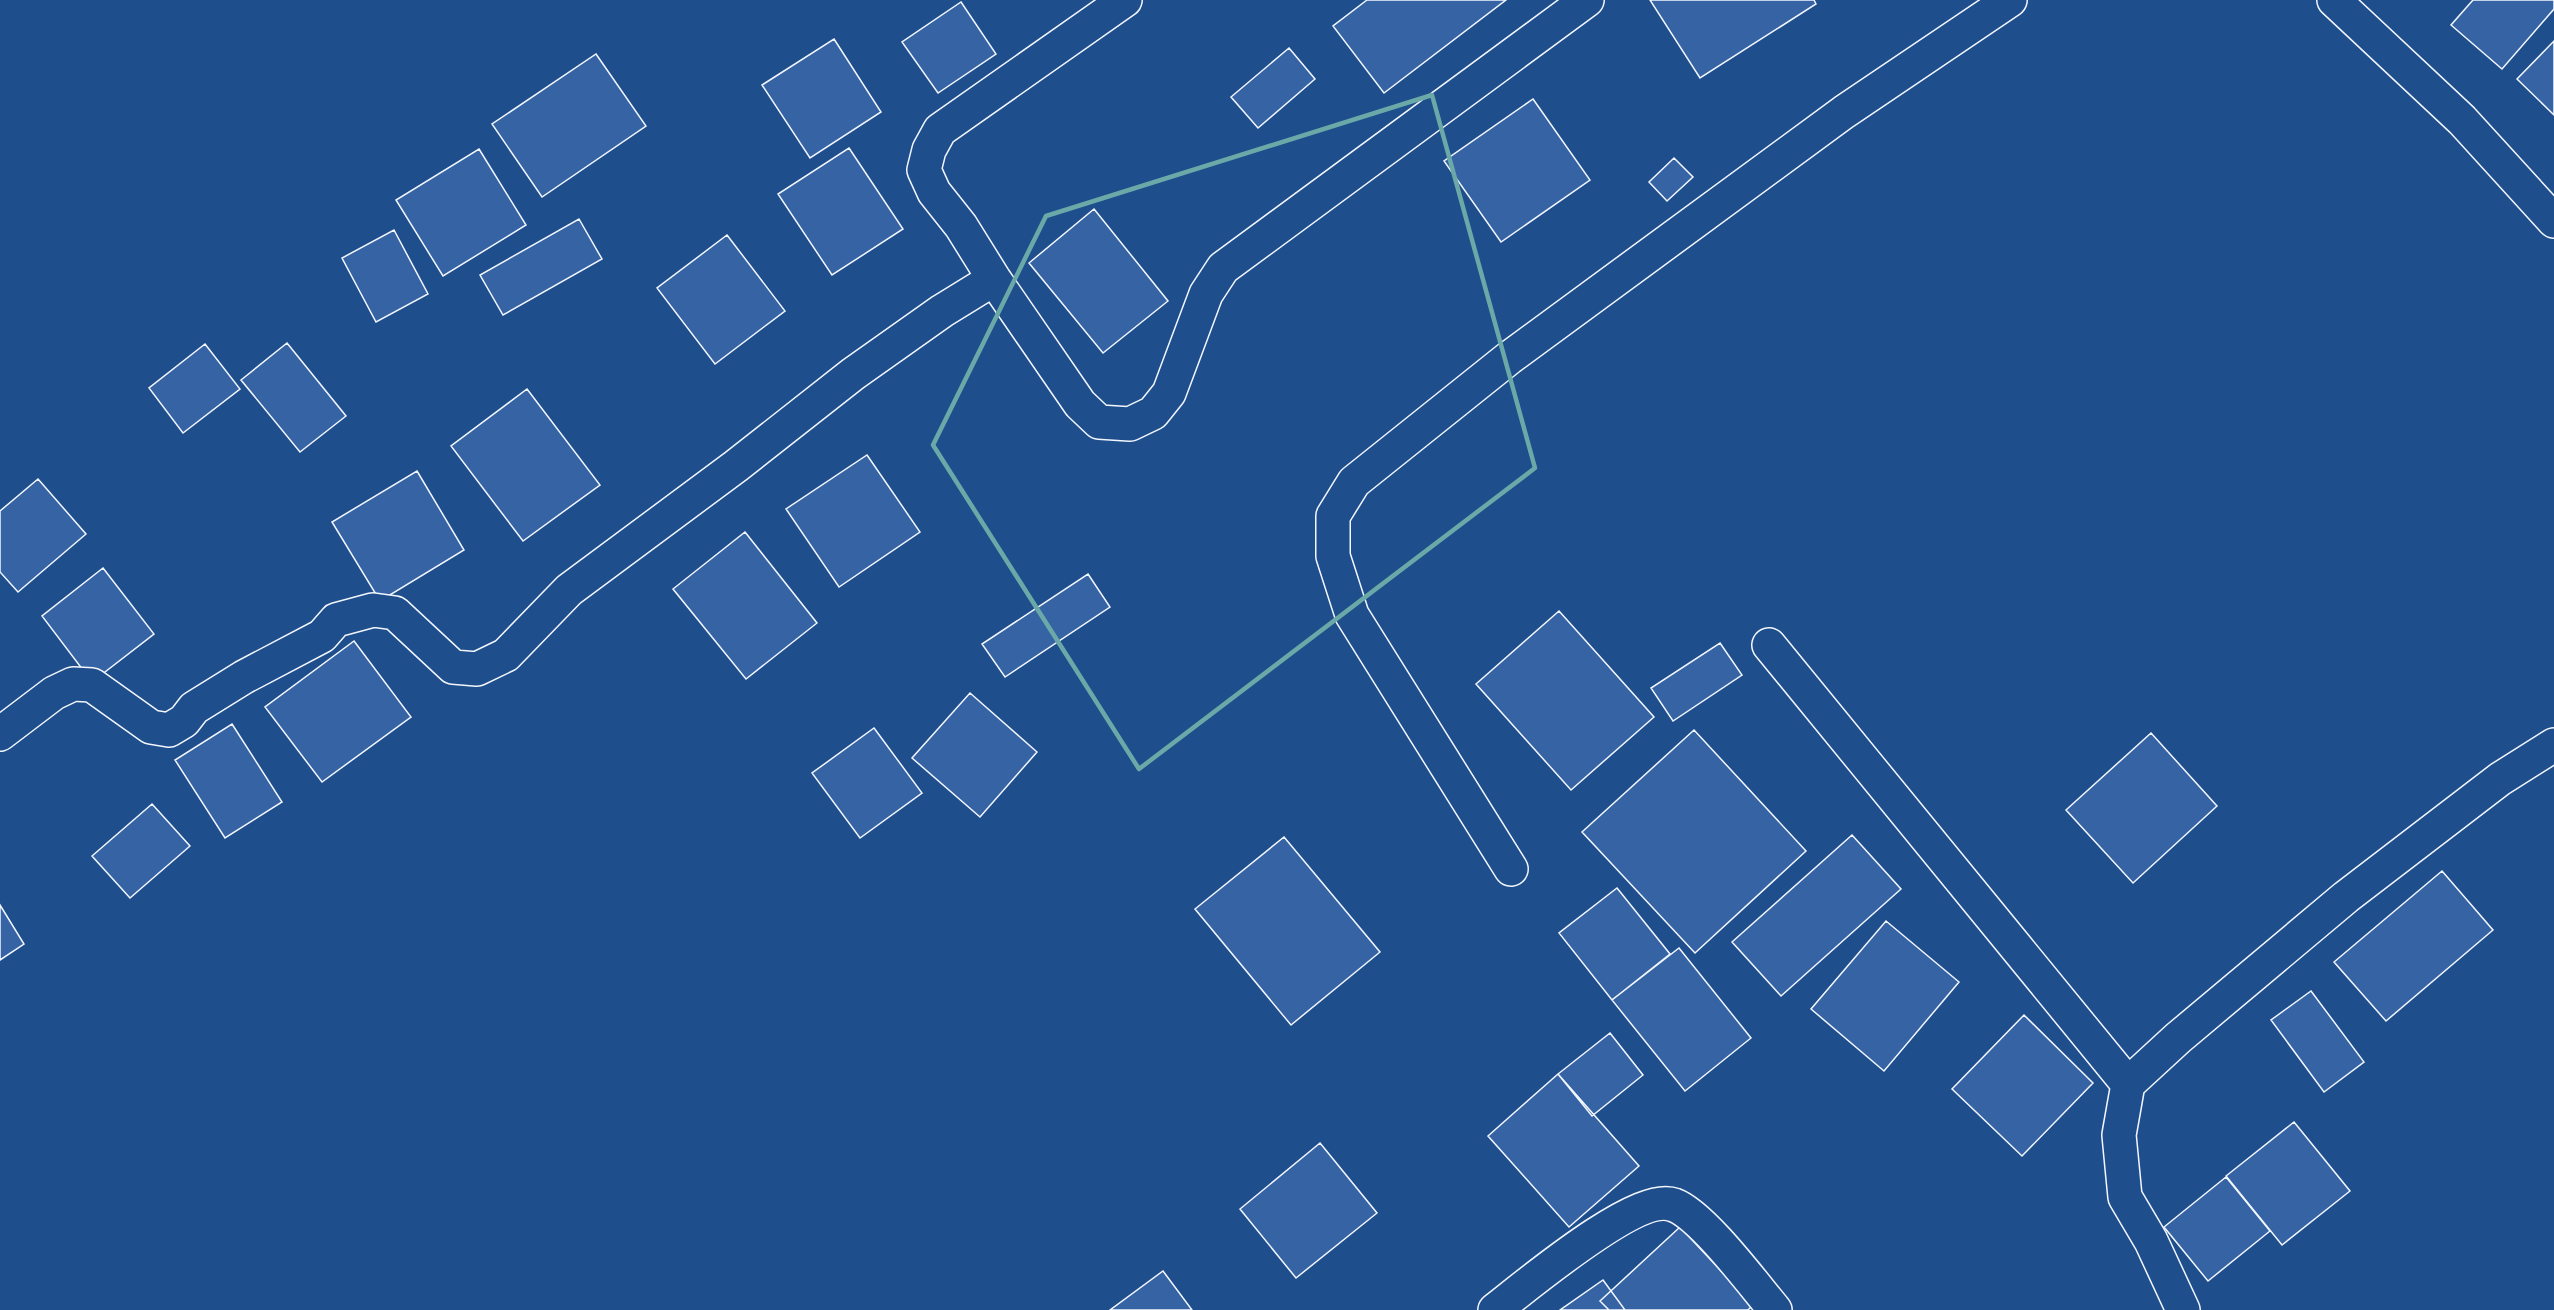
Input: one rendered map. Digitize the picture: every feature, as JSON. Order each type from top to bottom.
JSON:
[{"type":"street","points":[[1125,0],[940,130],[929,150],[924,170],[934,192],[961,226],[994,279],[1080,404],[1099,422],[1130,424],[1153,413],[1168,393],[1206,294],[1223,268],[1587,0]]},
{"type":"street","points":[[1511,869],[1352,615],[1333,556],[1333,516],[1354,482],[1509,358],[1844,112],[2010,0]]},
{"type":"street","points":[[2334,0],[2462,120],[2554,221]]},
{"type":"street","points":[[0,734],[54,693],[73,684],[92,685],[151,727],[169,730],[184,721],[194,708],[244,677],[322,636],[336,620],[373,610],[395,613],[453,667],[477,669],[506,655],[569,590],[736,466],[853,374],[942,311],[994,279]]},
{"type":"street","points":[[1768,645],[2128,1084]]},
{"type":"street","points":[[2183,1310],[2151,1241],[2124,1197],[2119,1135],[2128,1084],[2178,1038],[2346,897],[2500,779],[2554,745]]},
{"type":"street","points":[[1495,1310],[1598,1231],[1652,1206],[1671,1203],[1683,1209],[1711,1236],[1775,1310]]},
{"type":"highlighted area","points":[[1432,95],[1535,468],[1139,769],[933,445],[1046,216]]},
{"type":"building","points":[[1367,0],[1506,0],[1384,93],[1333,26]]},
{"type":"building","points":[[1650,0],[1814,0],[1816,4],[1700,78]]},
{"type":"building","points":[[2473,0],[2554,0],[2554,9],[2502,69],[2451,25]]},
{"type":"building","points":[[961,2],[996,54],[938,93],[902,42]]},
{"type":"building","points":[[834,39],[881,112],[810,158],[762,85]]},
{"type":"building","points":[[2554,41],[2554,115],[2517,79]]},
{"type":"building","points":[[1289,48],[1315,79],[1258,128],[1231,97]]},
{"type":"building","points":[[596,54],[646,126],[542,197],[492,124]]},
{"type":"building","points":[[1533,99],[1590,180],[1501,242],[1444,161]]},
{"type":"building","points":[[849,148],[903,229],[832,275],[778,194]]},
{"type":"building","points":[[479,149],[526,225],[443,276],[396,200]]},
{"type":"building","points":[[1674,158],[1693,177],[1667,201],[1649,182]]},
{"type":"building","points":[[1094,209],[1168,301],[1103,353],[1029,263]]},
{"type":"building","points":[[579,219],[602,259],[503,315],[480,275]]},
{"type":"building","points":[[394,230],[428,294],[376,322],[342,258]]},
{"type":"building","points":[[727,235],[785,311],[715,364],[657,288]]},
{"type":"building","points":[[287,343],[346,416],[300,452],[241,380]]},
{"type":"building","points":[[205,344],[240,389],[183,433],[149,388]]},
{"type":"building","points":[[527,389],[600,485],[523,541],[451,446]]},
{"type":"building","points":[[867,455],[920,532],[839,587],[786,509]]},
{"type":"building","points":[[417,471],[464,550],[380,601],[332,522]]},
{"type":"building","points":[[38,479],[86,534],[18,592],[0,572],[0,511]]},
{"type":"building","points":[[745,532],[817,623],[746,679],[673,589]]},
{"type":"building","points":[[103,568],[154,634],[92,682],[42,616]]},
{"type":"building","points":[[1088,574],[1110,607],[1005,677],[982,644]]},
{"type":"building","points":[[1559,611],[1654,717],[1571,790],[1476,684]]},
{"type":"building","points":[[354,641],[411,717],[322,782],[265,707]]},
{"type":"building","points":[[1720,643],[1742,675],[1673,721],[1651,688]]},
{"type":"building","points":[[970,693],[1037,752],[980,817],[912,758]]},
{"type":"building","points":[[232,724],[282,802],[225,838],[175,760]]},
{"type":"building","points":[[874,728],[922,793],[860,838],[812,773]]},
{"type":"building","points":[[1694,730],[1806,851],[1695,953],[1582,832]]},
{"type":"building","points":[[2151,733],[2217,806],[2133,883],[2066,810]]},
{"type":"building","points":[[152,804],[190,846],[130,898],[92,856]]},
{"type":"building","points":[[1852,835],[1901,889],[1781,996],[1732,942]]},
{"type":"building","points":[[1284,837],[1380,952],[1291,1025],[1195,909]]},
{"type":"building","points":[[2442,871],[2493,930],[2386,1021],[2334,962]]},
{"type":"building","points":[[1617,888],[1670,954],[1612,1000],[1559,933]]},
{"type":"building","points":[[0,905],[24,944],[0,960]]},
{"type":"building","points":[[1886,921],[1959,982],[1884,1071],[1811,1009]]},
{"type":"building","points":[[1679,948],[1751,1038],[1685,1091],[1612,1000]]},
{"type":"building","points":[[2311,991],[2364,1062],[2324,1092],[2271,1020]]},
{"type":"building","points":[[2024,1015],[2093,1083],[2022,1156],[1952,1089]]},
{"type":"building","points":[[1610,1033],[1643,1075],[1592,1116],[1558,1074]]},
{"type":"building","points":[[1558,1074],[1639,1166],[1569,1227],[1488,1136]]},
{"type":"building","points":[[2294,1122],[2350,1191],[2282,1245],[2226,1176]]},
{"type":"building","points":[[1320,1143],[1377,1213],[1296,1278],[1240,1209]]},
{"type":"building","points":[[2226,1177],[2270,1231],[2208,1281],[2164,1227]]},
{"type":"building","points":[[1680,1227],[1753,1305],[1748,1310],[1609,1310],[1600,1301]]},
{"type":"building","points":[[1163,1271],[1192,1310],[1110,1310]]},
{"type":"building","points":[[1603,1280],[1625,1310],[1560,1310]]}]
